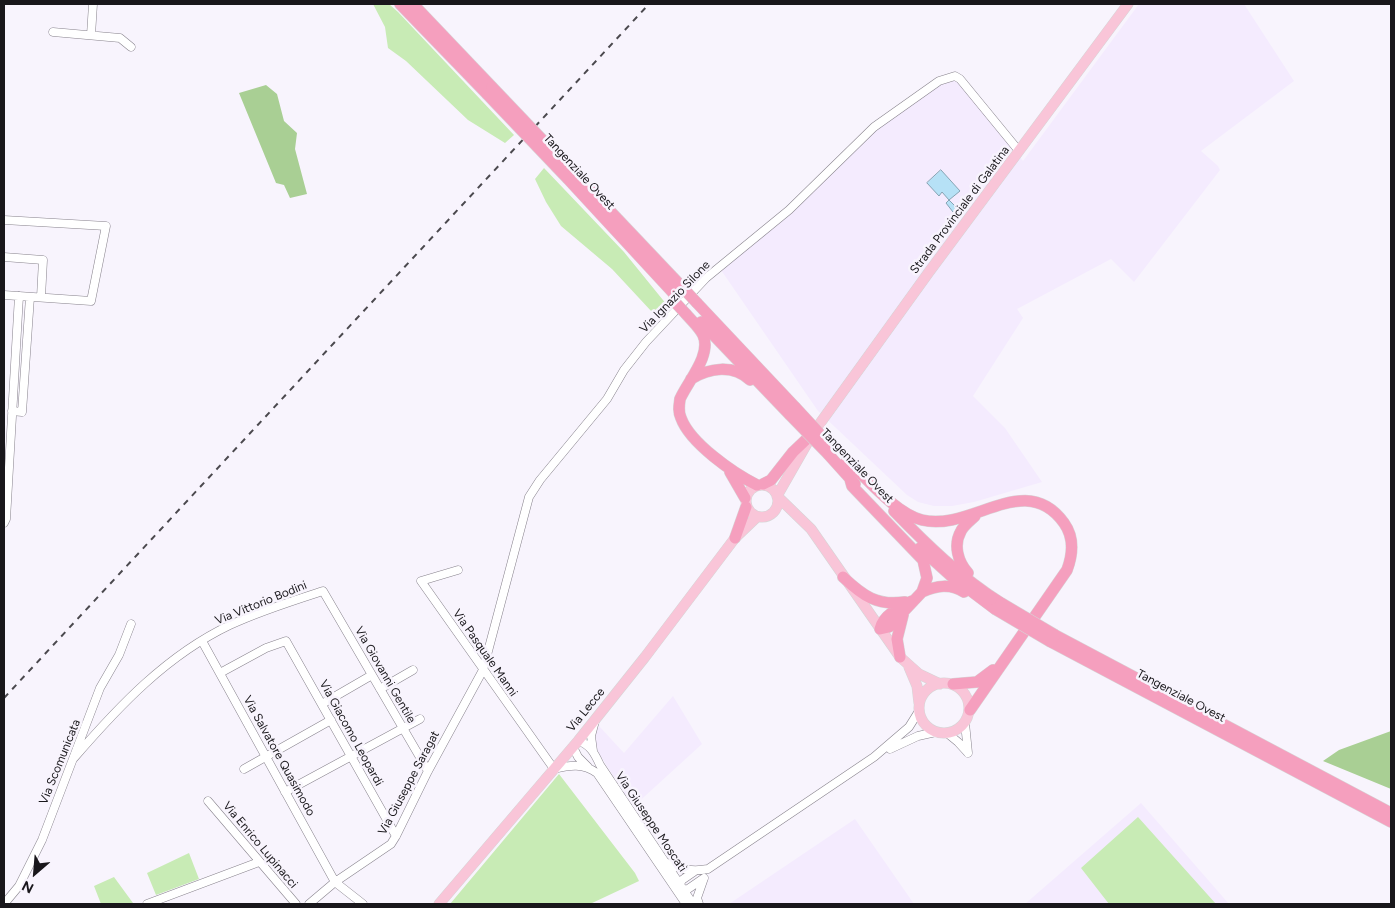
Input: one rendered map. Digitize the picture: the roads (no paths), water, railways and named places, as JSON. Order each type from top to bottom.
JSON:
[{"type":"highway","name":"Tangenziale Ovest","points":[[400,4],[489,90],[570,175],[677,295]]},
{"type":"highway","name":"Tangenziale Ovest","points":[[413,4],[489,90]]},
{"type":"highway","name":"Tangenziale Ovest","points":[[570,175],[652,271],[653,278],[677,295]]},
{"type":"highway","points":[[677,295],[690,309],[705,342],[703,358],[689,380],[680,399],[679,407],[681,420],[699,444],[728,468],[760,485],[771,480],[788,458],[813,433]]},
{"type":"highway","name":"Tangenziale Ovest","points":[[690,309],[830,452],[850,479],[902,532],[950,576],[1053,639],[1391,822]]},
{"type":"highway","points":[[689,380],[705,372],[732,370],[746,377],[779,408],[790,411]]},
{"type":"highway","name":"Tangenziale Ovest","points":[[830,452],[846,462],[920,538],[997,604]]},
{"type":"highway","points":[[846,462],[851,464],[899,509],[924,521],[960,519],[1012,500],[1034,502],[1047,507],[1058,516],[1067,528],[1072,542],[1072,555],[1067,570],[970,710]]},
{"type":"highway","points":[[728,468],[746,502],[735,538]]},
{"type":"highway","points":[[850,479],[852,486],[923,560],[927,578],[922,592]]},
{"type":"highway","points":[[880,629],[889,627],[912,601],[922,592],[932,588],[952,587],[990,609],[997,604],[994,595],[962,567],[958,553],[957,541],[961,530],[979,513]]},
{"type":"highway","points":[[843,577],[858,591],[873,600],[894,604],[912,601]]},
{"type":"highway","points":[[880,629],[883,621],[899,608],[912,601]]},
{"type":"highway","points":[[904,611],[897,639],[904,662]]},
{"type":"highway","name":"Tangenziale Ovest","points":[[1053,639],[1391,811]]},
{"type":"highway","points":[[953,684],[977,682],[990,674],[1002,662]]},
{"type":"main road","name":"Strada Provinciale di Galatina","points":[[778,496],[813,433],[1128,4]]},
{"type":"main road","points":[[778,496],[778,505],[773,513],[766,517],[752,515],[746,502],[750,489],[760,485],[772,488],[811,529],[904,662],[917,686],[919,708],[924,724],[936,732],[954,732],[965,723],[970,710],[964,692],[953,684],[940,684],[928,689],[924,693],[919,708]]},
{"type":"main road","points":[[773,513],[785,513],[794,516],[811,529]]},
{"type":"main road","name":"Via Lecce","points":[[439,904],[597,717],[735,538],[758,517]]},
{"type":"main road","points":[[904,662],[919,674],[940,684]]},
{"type":"street","points":[[92,35],[93,4]]},
{"type":"street","points":[[53,32],[120,38],[131,48]]},
{"type":"street","name":"Via Ignazio Silone","points":[[483,670],[529,497],[540,480],[606,399],[624,370],[646,342],[707,277],[789,210],[874,127],[939,81],[956,76],[960,79],[1019,151]]},
{"type":"street","points":[[4,220],[106,226],[91,301],[4,295]]},
{"type":"street","points":[[4,258],[43,260],[41,298]]},
{"type":"street","points":[[4,520],[7,424],[12,411],[19,296]]},
{"type":"street","points":[[12,411],[22,412],[30,297]]},
{"type":"street","points":[[788,458],[792,462],[788,477]]},
{"type":"street","name":"Via Pasquale Manni","points":[[458,570],[421,581],[554,769]]},
{"type":"street","name":"Via Vittorio Bodini","points":[[74,758],[124,702],[190,648],[230,626],[284,604],[323,591]]},
{"type":"street","name":"Via Giovanni Gentile","points":[[323,591],[428,771]]},
{"type":"street","name":"Via Scomunicata","points":[[4,904],[19,886],[42,840],[100,688],[119,654],[131,624]]},
{"type":"street","name":"Via Salvatore Quasimodo","points":[[202,641],[335,882]]},
{"type":"street","name":"Via Giacomo Leopardi","points":[[220,673],[266,648],[286,641],[396,836]]},
{"type":"street","points":[[380,689],[413,670]]},
{"type":"street","name":"Via Giuseppe Saragat","points":[[309,904],[335,882],[391,844],[483,670]]},
{"type":"street","points":[[322,704],[372,675]]},
{"type":"street","points":[[699,904],[698,898],[708,870],[874,757],[909,728],[919,708]]},
{"type":"street","points":[[593,751],[591,736],[597,717]]},
{"type":"street","points":[[285,792],[420,719]]},
{"type":"street","points":[[244,769],[331,720]]},
{"type":"street","points":[[947,733],[968,754],[965,723]]},
{"type":"street","points":[[874,757],[918,736],[936,732]]},
{"type":"street","name":"Via Giuseppe Moscati","points":[[686,904],[680,888],[600,765],[593,751],[584,742],[575,744],[578,757],[597,773],[680,888],[693,904]]},
{"type":"street","points":[[554,769],[577,765],[590,768]]},
{"type":"street","name":"Via Enrico Lupinacci","points":[[208,800],[296,904]]},
{"type":"street","points":[[147,904],[158,902],[259,862]]},
{"type":"street","points":[[664,862],[681,869],[708,870]]},
{"type":"street","points":[[695,871],[682,880],[680,888],[695,885],[704,878]]},
{"type":"street","points":[[335,882],[363,904]]},
{"type":"water","points":[[941,170],[960,191],[949,200],[942,192],[939,196],[927,183]]},
{"type":"water","points":[[949,200],[957,208],[953,212],[946,203]]},
{"type":"railway","points":[[4,698],[649,4]]}]
